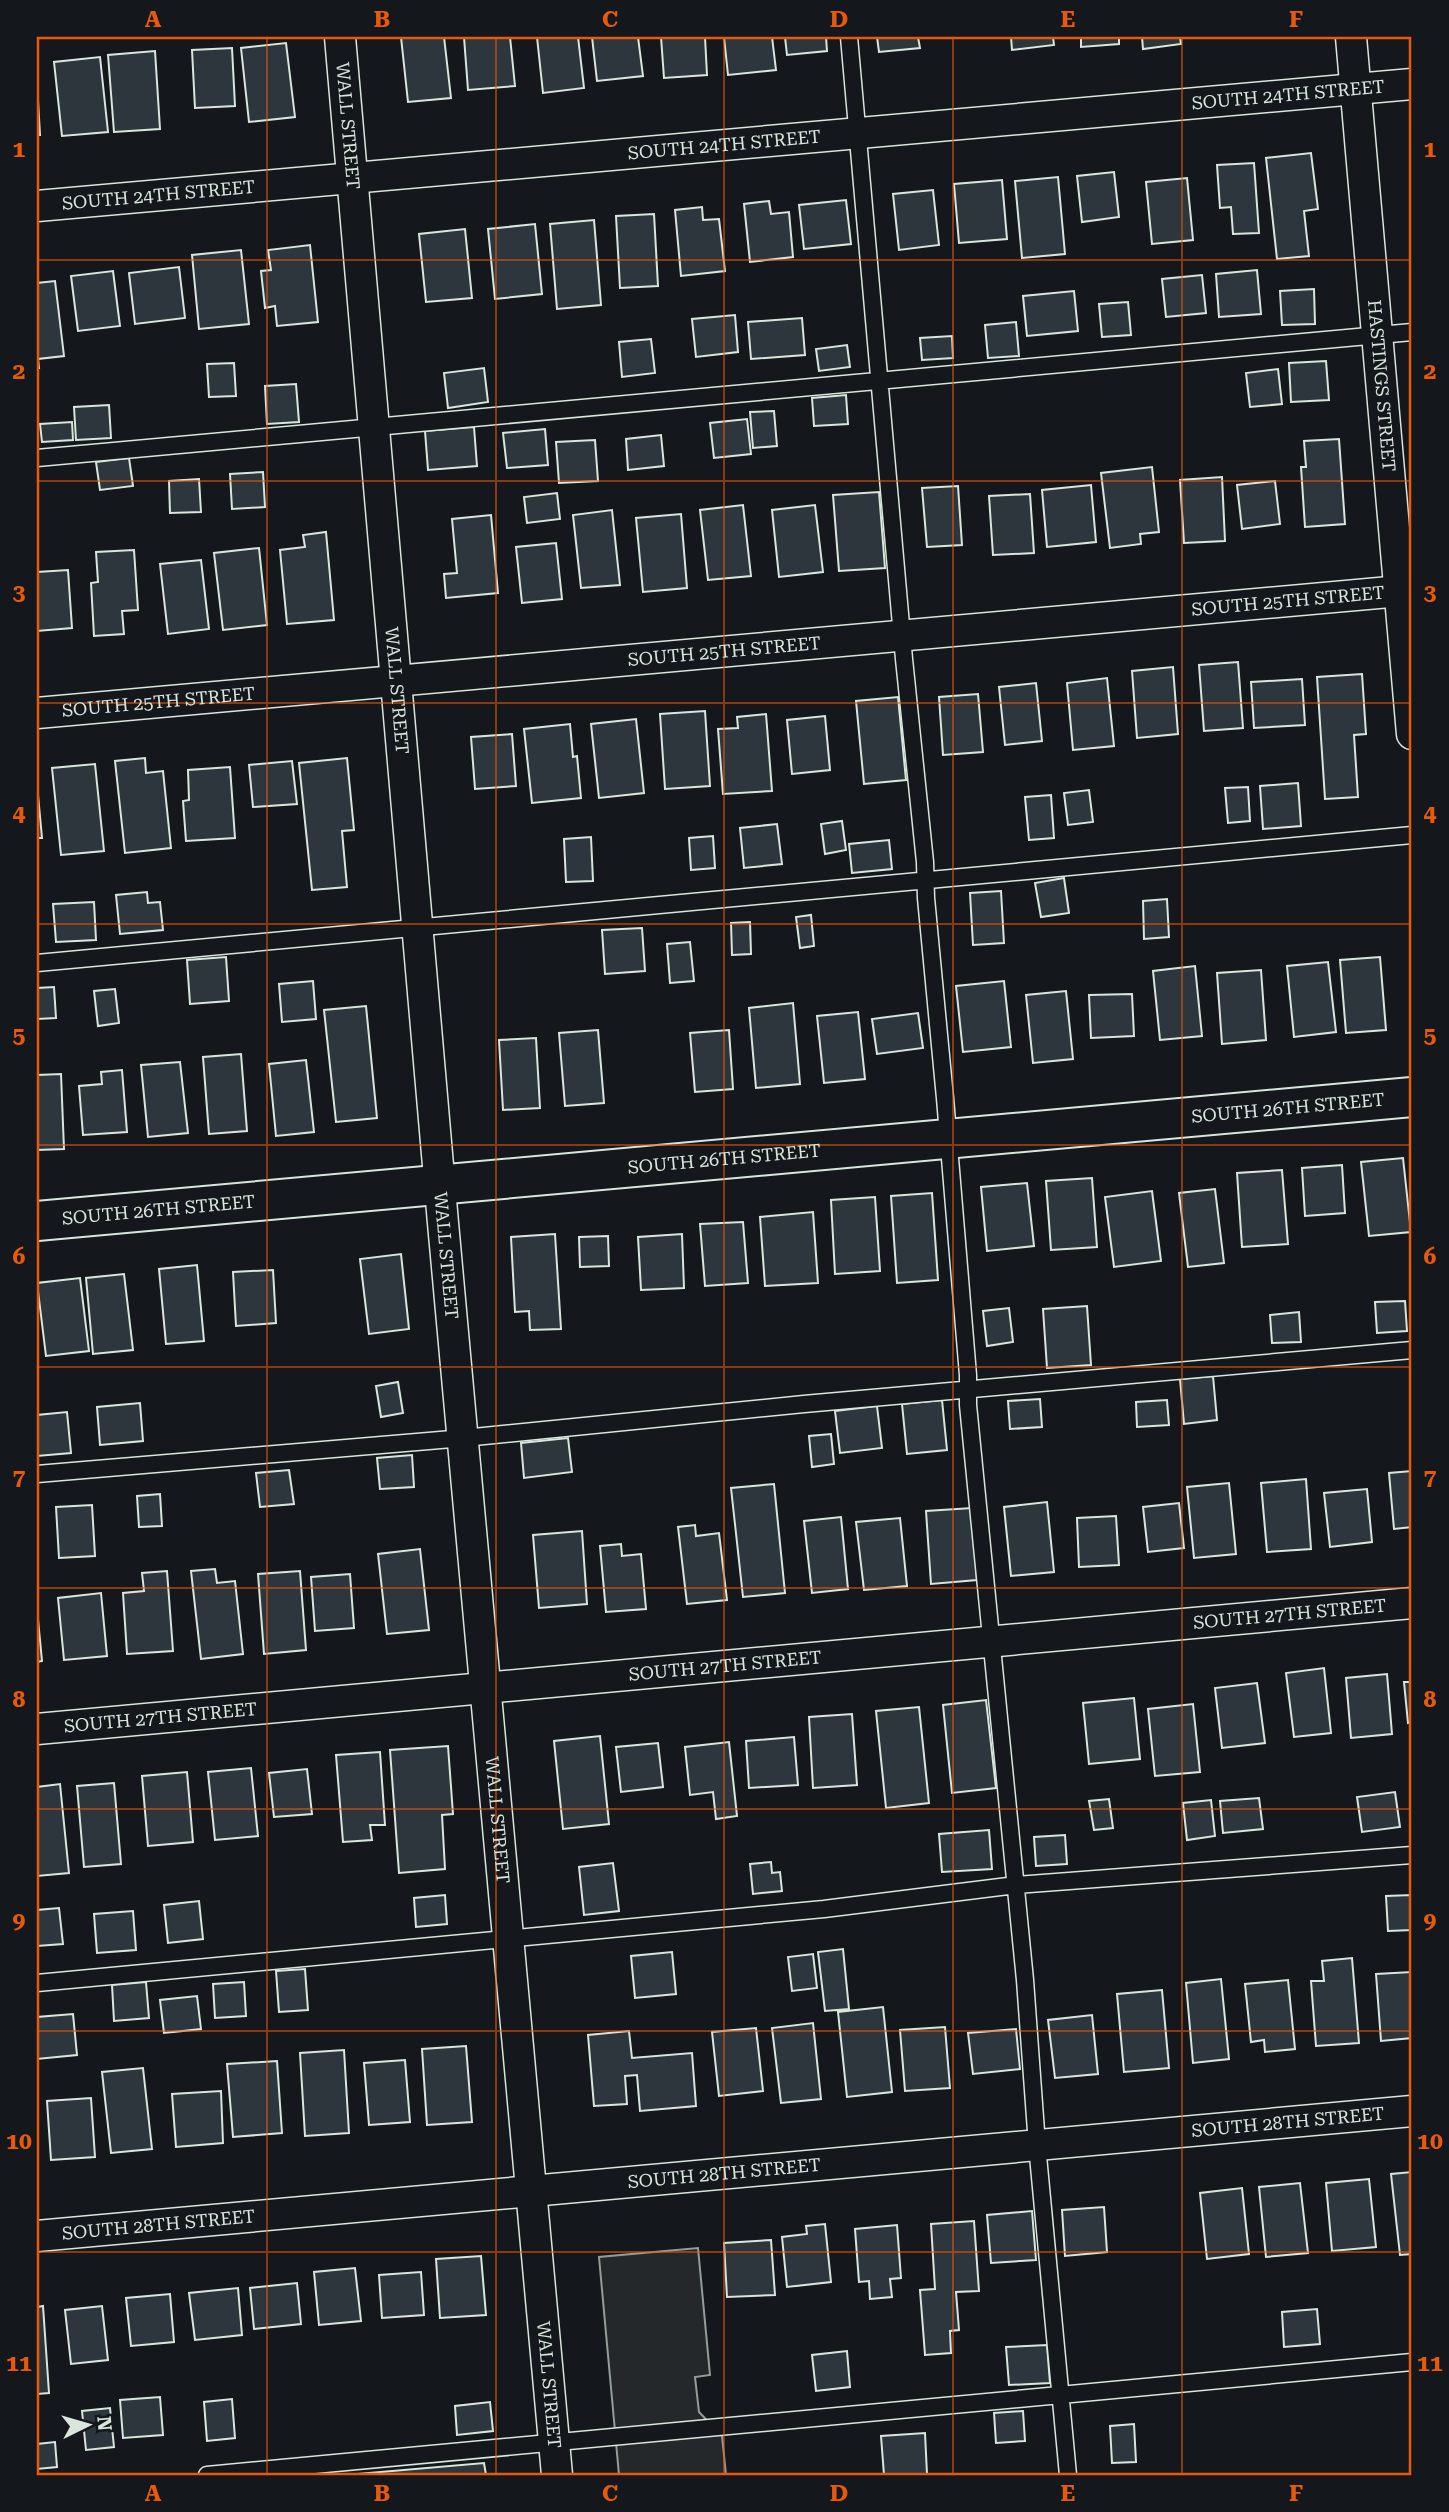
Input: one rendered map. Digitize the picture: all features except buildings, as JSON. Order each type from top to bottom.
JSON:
[{"type":"street","name":"WALL STREET","points":[[340,37],[440,1185],[557,2475]]},
{"type":"street","name":"HASTINGS STREET","points":[[1351,37],[1377,335],[1406,590],[1412,734]]},
{"type":"street","name":"SOUTH 24TH STREET","points":[[37,206],[1412,84]]},
{"type":"street","name":"SOUTH 25TH STREET","points":[[37,713],[1406,590]]},
{"type":"street","name":"SOUTH 26TH STREET","points":[[37,1221],[1412,1097]]},
{"type":"street","name":"SOUTH 27TH STREET","points":[[37,1729],[1412,1603]]},
{"type":"street","name":"SOUTH 28TH STREET","points":[[37,2236],[1412,2111]]},
{"type":"lane","points":[[849,37],[925,862],[968,1390],[1016,1885],[1068,2475]]},
{"type":"lane","points":[[37,458],[1412,331]]},
{"type":"lane","points":[[37,963],[1412,835]]},
{"type":"lane","points":[[37,1474],[1412,1350]]},
{"type":"lane","points":[[37,1983],[824,1909],[1016,1885],[1412,1855]]},
{"type":"lane","points":[[207,2475],[1412,2361]]},
{"type":"shaded area","points":[[698,2248],[710,2375],[695,2377],[699,2412],[722,2436],[726,2475],[619,2475],[599,2257]]}]
